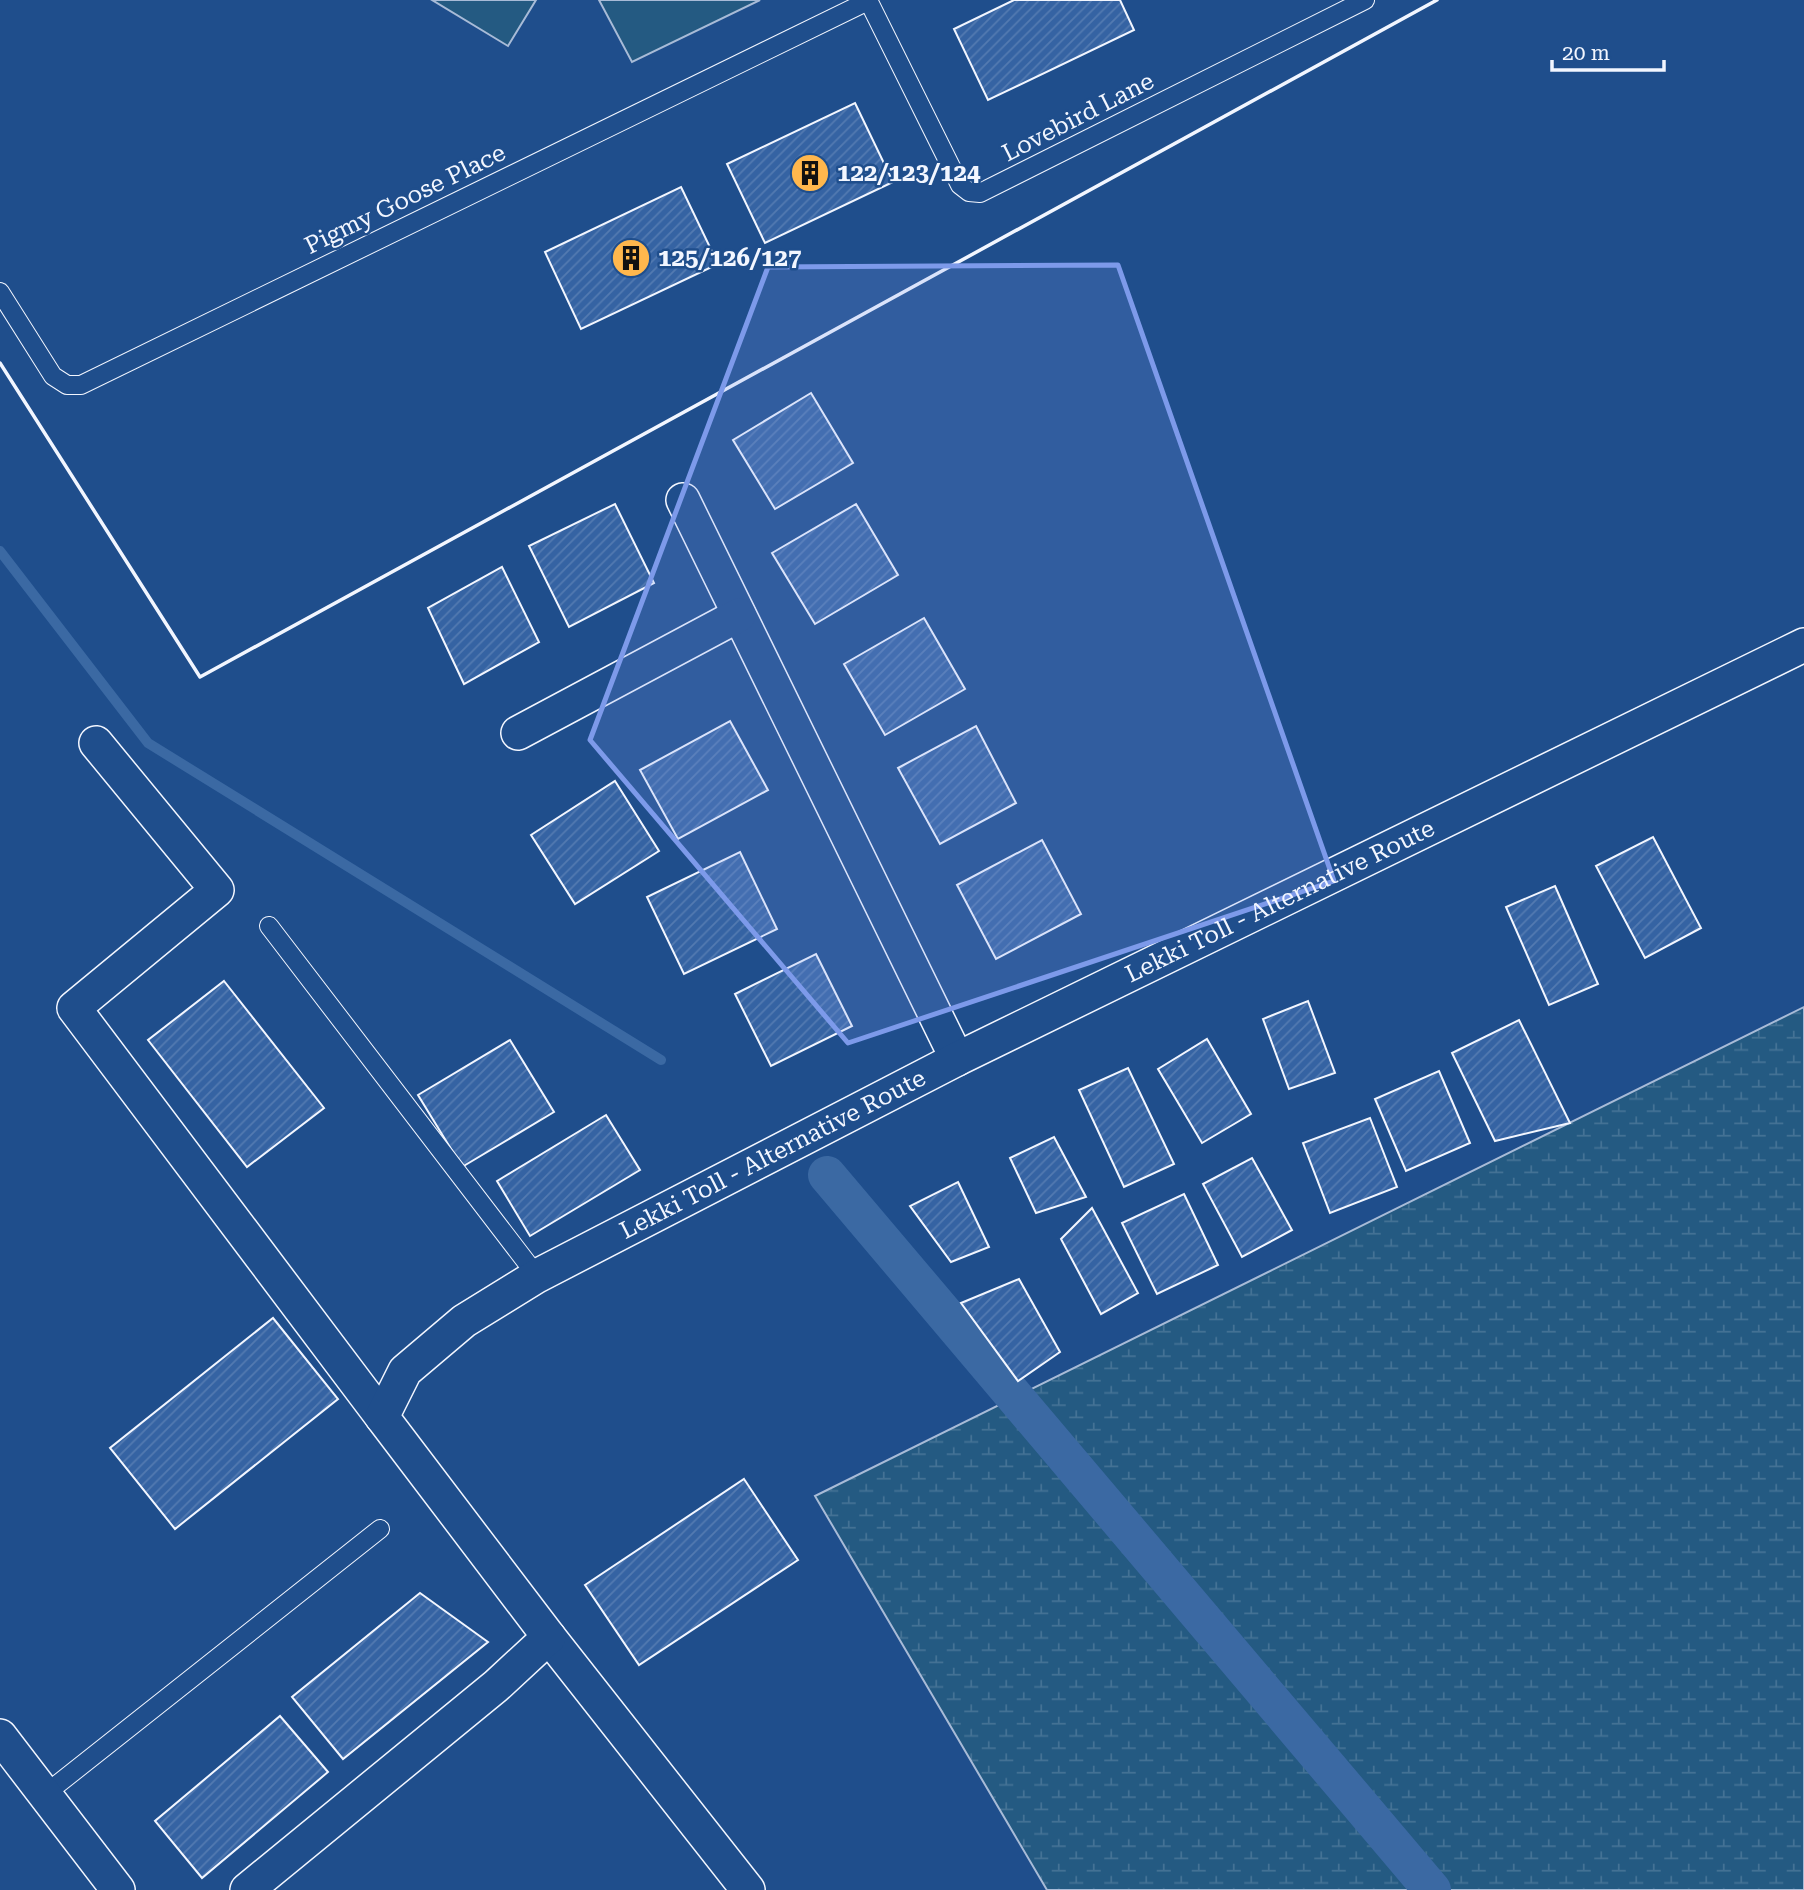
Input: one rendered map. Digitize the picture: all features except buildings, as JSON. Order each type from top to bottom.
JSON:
[{"type":"street","points":[[683,500],[957,1059]]},
{"type":"street","points":[[518,733],[739,615]]},
{"type":"street","name":"Lekki Toll - Alternative Route","points":[[382,1417],[405,1371],[464,1321],[537,1276],[957,1059],[1804,645]]},
{"type":"street","points":[[96,743],[217,890],[74,1008],[549,1637],[748,1890]]},
{"type":"street","points":[[247,1890],[496,1686],[549,1637]]},
{"type":"street","points":[[0,1736],[118,1890]]},
{"type":"lane","name":"Lovebird Lane","points":[[868,0],[960,185],[969,192],[980,193],[1365,0]]},
{"type":"lane","name":"Pigmy Goose Place","points":[[0,292],[53,376],[67,385],[81,385],[868,0]]},
{"type":"lane","points":[[269,926],[537,1276]]},
{"type":"lane","points":[[44,1795],[380,1529]]},
{"type":"highlighted area","points":[[1118,265],[1334,881],[848,1043],[590,740],[768,267]]},
{"type":"green space","points":[[432,0],[536,0],[508,46]]},
{"type":"green space","points":[[599,0],[760,0],[632,62]]},
{"type":"green space","points":[[1804,1007],[1804,1890],[1047,1890],[815,1496]]},
{"type":"waterway","points":[[0,551],[148,743],[661,1060]]},
{"type":"waterway","points":[[827,1175],[1432,1890]]},
{"type":"wall","points":[[0,363],[200,677],[1437,0]]},
{"type":"place","name":"122/123/124","points":[[810,173]]},
{"type":"place","name":"125/126/127","points":[[631,258]]}]
